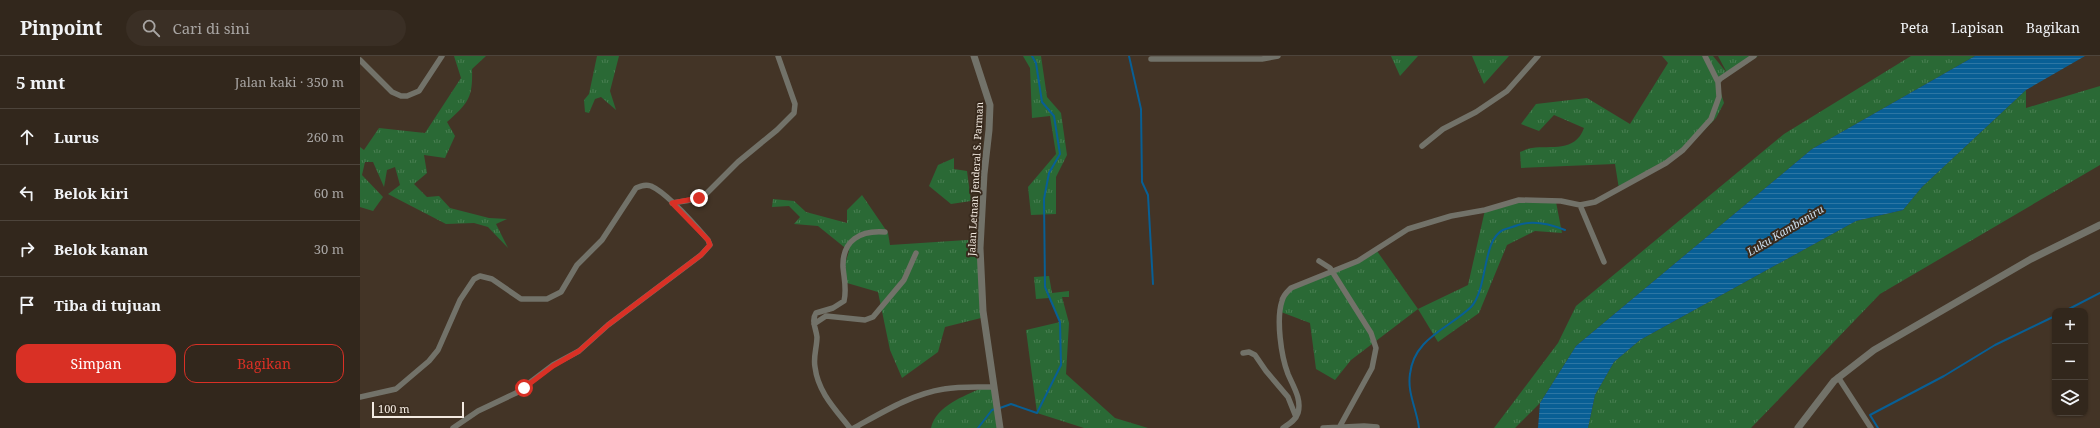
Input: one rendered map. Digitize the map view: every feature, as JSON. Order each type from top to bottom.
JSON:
[{"type":"street","points":[[360,60],[392,92],[401,96],[407,96],[419,91],[442,56]]},
{"type":"street","points":[[672,203],[699,198],[707,193],[746,155],[777,130],[794,113],[795,104],[778,56]]},
{"type":"street","name":"Jalan Letnan Jenderal S. Parman","points":[[974,56],[990,105],[980,248],[983,311],[1000,428]]},
{"type":"street","points":[[1151,59],[1262,59],[1278,56]]},
{"type":"street","points":[[1422,146],[1443,129],[1476,112],[1508,91],[1538,56]]},
{"type":"street","points":[[1283,428],[1296,418],[1299,408],[1298,400],[1286,366],[1282,347],[1281,302],[1291,288],[1333,272],[1377,251],[1408,229],[1451,216],[1485,210],[1519,200],[1561,201],[1580,204],[1595,202],[1666,163],[1683,150],[1711,119],[1719,97],[1718,82],[1705,56]]},
{"type":"street","points":[[1718,82],[1722,76],[1754,56]]},
{"type":"street","points":[[360,397],[396,389],[429,361],[438,350],[460,300],[474,279],[480,276],[492,279],[521,299],[532,300],[554,297],[561,292],[577,265],[602,240],[636,188],[642,185],[652,186],[672,203],[708,240],[710,245],[701,255],[608,325],[579,351],[553,366],[516,393],[478,411],[453,428]]},
{"type":"street","points":[[1580,204],[1604,262]]},
{"type":"street","points":[[1798,428],[1838,377],[1874,350],[2031,259],[2100,225]]},
{"type":"street","points":[[850,428],[827,399],[818,381],[815,367],[817,336],[814,324],[816,313],[840,305],[844,301],[846,286],[843,266],[844,257],[854,238],[860,234],[870,232],[884,232]]},
{"type":"street","points":[[814,324],[826,316],[865,320],[873,317],[904,280],[916,253]]},
{"type":"street","points":[[1319,261],[1330,268],[1333,272],[1372,333],[1376,348],[1372,368],[1340,426]]},
{"type":"street","points":[[1243,353],[1249,352],[1255,355],[1266,371],[1288,397],[1296,418]]},
{"type":"street","points":[[1838,377],[1871,428]]},
{"type":"street","points":[[854,428],[899,403],[931,392],[960,387],[994,387]]},
{"type":"street","points":[[1323,428],[1340,426],[1377,427]]},
{"type":"green space","points":[[454,56],[486,56],[472,69],[471,87],[468,99],[460,110],[447,122],[455,136],[445,158],[424,155],[427,173],[414,184],[427,197],[439,196],[450,208],[489,218],[507,219],[496,224],[508,248],[488,227],[474,223],[446,224],[388,194],[400,185],[395,167],[387,170],[384,187],[373,162],[365,162],[362,175],[383,197],[373,211],[360,207],[360,147],[364,150],[379,128],[425,133],[461,78]]},
{"type":"green space","points":[[597,56],[619,56],[610,91],[616,110],[601,97],[595,99],[589,113],[585,112],[584,100],[589,94]]},
{"type":"green space","points":[[1023,56],[1041,56],[1047,97],[1061,113],[1067,155],[1056,177],[1056,214],[1031,215],[1028,187],[1056,154],[1050,116],[1032,118],[1030,68]]},
{"type":"green space","points":[[1391,56],[1418,56],[1400,76]]},
{"type":"green space","points":[[1472,56],[1509,56],[1484,84]]},
{"type":"green space","points":[[1662,56],[1713,56],[1727,73],[1718,56],[1758,56],[1730,74],[1718,84],[1724,103],[1716,118],[1682,153],[1619,189],[1615,164],[1521,168],[1520,152],[1530,148],[1569,145],[1580,136],[1584,128],[1554,115],[1539,131],[1521,124],[1536,104],[1587,98],[1630,124],[1668,63]]},
{"type":"green space","points":[[1911,56],[1975,56],[1812,149],[1576,346],[1540,403],[1515,428],[1494,428],[1558,343],[1576,306],[1784,134]]},
{"type":"green space","points":[[2100,86],[2100,165],[1880,294],[1751,428],[1588,428],[1595,395],[1614,362],[1640,340],[1856,221],[1903,210],[1922,187],[2026,90],[2026,108]]},
{"type":"green space","points":[[954,158],[954,169],[967,171],[971,201],[951,204],[929,186],[938,165]]},
{"type":"green space","points":[[862,195],[888,233],[890,245],[982,239],[985,317],[945,327],[938,352],[902,378],[890,350],[878,292],[847,283],[845,264],[849,251],[818,226],[794,224],[800,217],[789,206],[772,207],[773,199],[794,201],[806,212],[847,223],[847,210]]},
{"type":"green space","points":[[1520,202],[1556,202],[1562,233],[1535,231],[1507,245],[1479,313],[1438,342],[1418,309],[1468,285],[1485,210]]},
{"type":"green space","points":[[1377,251],[1418,309],[1351,360],[1335,380],[1316,369],[1310,323],[1281,312],[1285,296],[1293,289]]},
{"type":"green space","points":[[1049,276],[1052,293],[1069,291],[1069,297],[1062,297],[1069,323],[1066,374],[1115,418],[1148,428],[1084,428],[1037,413],[1026,330],[1060,322],[1049,298],[1036,299],[1034,277]]},
{"type":"green space","points":[[982,388],[995,388],[1001,428],[931,428],[934,420],[945,408],[959,398]]},
{"type":"water","name":"Luku Kambaniru","points":[[1975,56],[2085,56],[2026,90],[1922,187],[1903,210],[1856,221],[1640,340],[1614,362],[1595,395],[1588,428],[1538,428],[1540,403],[1576,346],[1812,149]]},
{"type":"waterway","points":[[1000,408],[1011,404],[1037,413],[1061,365],[1060,322],[1045,287],[1044,199],[1049,173],[1060,154],[1054,116],[1042,102],[1036,63],[1032,56]]},
{"type":"waterway","points":[[1129,56],[1141,109],[1142,182],[1148,195],[1153,284]]},
{"type":"waterway","points":[[1419,428],[1409,381],[1413,362],[1418,351],[1433,335],[1471,307],[1480,289],[1488,254],[1496,235],[1503,230],[1530,223],[1547,224],[1565,230]]},
{"type":"waterway","points":[[2071,308],[2100,293]]},
{"type":"waterway","points":[[1878,428],[1870,415],[1944,376],[1995,345],[2052,317]]},
{"type":"waterway","points":[[978,428],[992,410],[995,409]]},
{"type":"route","points":[[524,388],[532,380],[579,351],[608,325],[701,255],[710,245],[708,240],[672,203],[699,198]]}]
